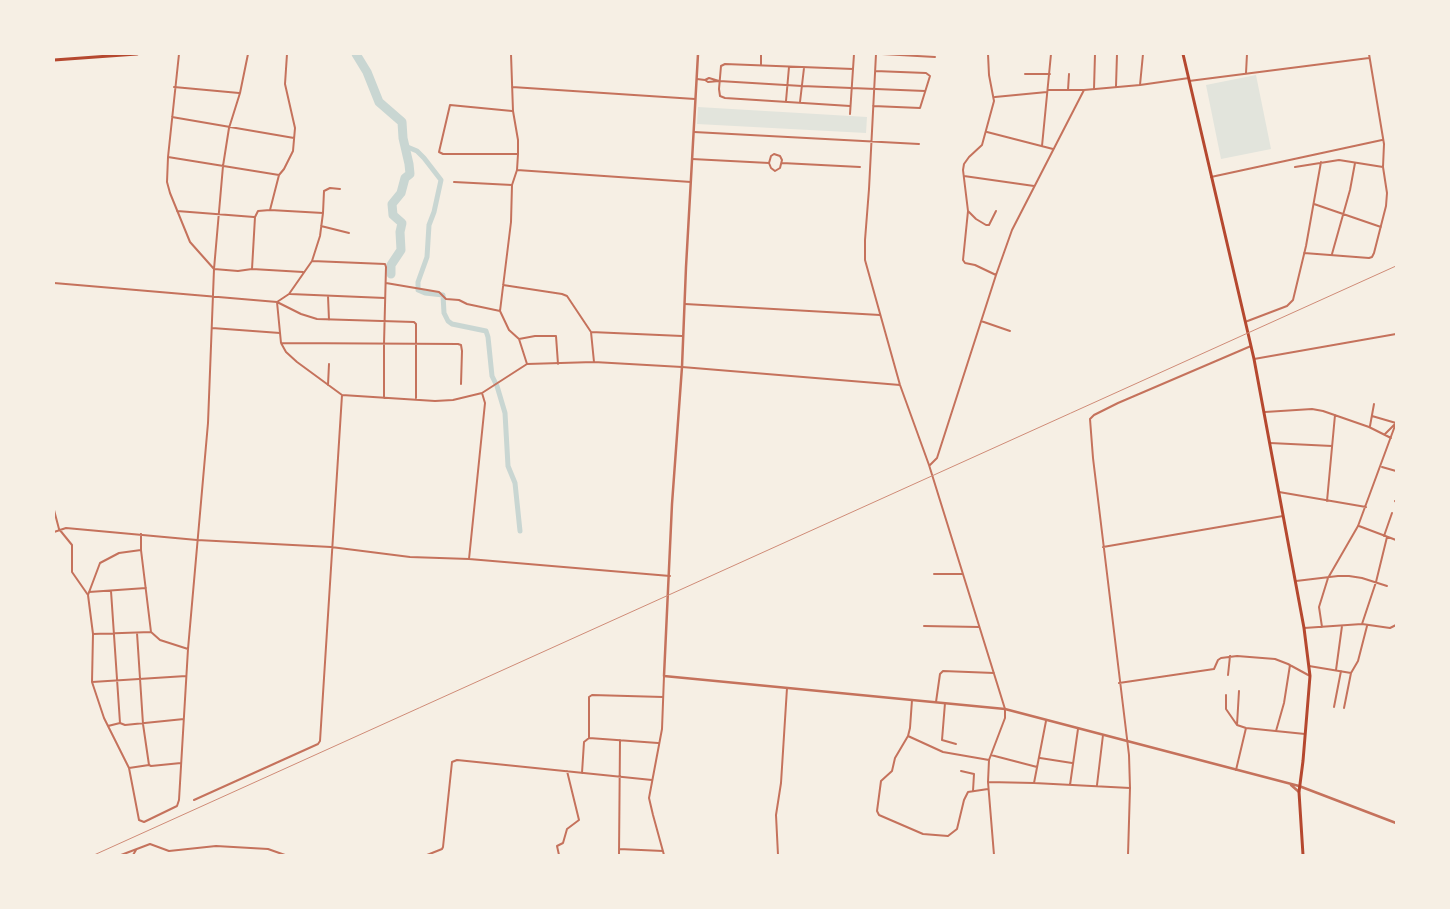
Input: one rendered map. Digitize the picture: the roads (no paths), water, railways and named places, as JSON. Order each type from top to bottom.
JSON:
[{"type":"main road","points":[[54,60],[137,54]]},
{"type":"main road","points":[[1183,54],[1254,358],[1304,628],[1310,676],[1299,786],[1303,855]]},
{"type":"street","points":[[179,54],[174,87],[167,182],[190,242],[214,269],[303,272]]},
{"type":"street","points":[[140,550],[119,553],[100,563],[89,593],[93,634],[92,682],[108,726],[129,768],[138,820],[144,822],[178,804],[188,649],[208,423],[214,269],[223,166],[229,128],[240,93],[248,54]]},
{"type":"street","points":[[270,210],[279,175],[293,150],[295,128],[285,84],[286,54]]},
{"type":"street","points":[[510,54],[513,111],[518,140],[518,154],[517,170],[512,185],[511,222],[500,311],[509,330],[519,339],[527,364]]},
{"type":"street","points":[[664,855],[652,815],[650,798],[662,729],[672,504],[682,367],[682,336],[698,54]]},
{"type":"street","points":[[761,54],[761,65]]},
{"type":"street","points":[[850,114],[854,54]]},
{"type":"street","points":[[876,54],[865,260],[900,385],[929,465],[1005,709],[1005,718],[989,760],[988,789],[994,855]]},
{"type":"street","points":[[882,54],[935,57]]},
{"type":"street","points":[[988,54],[989,75],[995,97],[982,145],[964,164],[968,210],[963,260],[965,263],[975,265],[996,275]]},
{"type":"street","points":[[1042,146],[1052,54]]},
{"type":"street","points":[[1094,90],[1096,54]]},
{"type":"street","points":[[1116,87],[1117,54]]},
{"type":"street","points":[[1140,85],[1142,54]]},
{"type":"street","points":[[1246,73],[1247,54]]},
{"type":"street","points":[[1304,253],[1372,257],[1387,199],[1383,167],[1383,140],[1369,54]]},
{"type":"street","points":[[995,97],[1048,91],[1094,90],[1369,58]]},
{"type":"street","points":[[850,106],[721,97],[719,89],[721,66],[725,64],[853,69]]},
{"type":"street","points":[[786,101],[789,67]]},
{"type":"street","points":[[800,102],[804,68]]},
{"type":"street","points":[[873,106],[920,108],[930,76],[926,73],[875,71]]},
{"type":"street","points":[[1025,74],[1050,74]]},
{"type":"street","points":[[1068,90],[1069,74]]},
{"type":"street","points":[[697,79],[705,80],[708,78],[720,81],[802,86],[925,91]]},
{"type":"street","points":[[174,87],[240,93]]},
{"type":"street","points":[[512,87],[695,99]]},
{"type":"street","points":[[929,465],[933,464],[937,458],[1012,230],[1084,90]]},
{"type":"street","points":[[513,111],[450,105],[439,152],[443,154],[518,154]]},
{"type":"street","points":[[172,117],[294,138]]},
{"type":"street","points":[[694,132],[919,144]]},
{"type":"street","points":[[987,132],[1054,149]]},
{"type":"street","points":[[1211,177],[1383,140]]},
{"type":"street","points":[[777,154],[780,156],[782,163],[780,168],[775,171],[769,163],[771,156],[777,154]]},
{"type":"street","points":[[168,157],[279,175]]},
{"type":"street","points":[[692,159],[769,163]]},
{"type":"street","points":[[1295,167],[1339,160],[1383,167]]},
{"type":"street","points":[[1245,322],[1291,303],[1293,300],[1321,162]]},
{"type":"street","points":[[782,163],[860,168]]},
{"type":"street","points":[[1332,254],[1355,163]]},
{"type":"street","points":[[517,170],[691,182]]},
{"type":"street","points":[[964,176],[1035,186]]},
{"type":"street","points":[[454,182],[512,185]]},
{"type":"street","points":[[277,302],[289,294],[312,261],[321,226],[324,192],[330,188],[340,189]]},
{"type":"street","points":[[1314,204],[1381,227]]},
{"type":"street","points":[[968,210],[976,219],[986,225],[989,225],[996,211]]},
{"type":"street","points":[[177,211],[255,217]]},
{"type":"street","points":[[252,269],[255,217],[258,211],[323,213]]},
{"type":"street","points":[[321,226],[349,233]]},
{"type":"street","points":[[312,261],[385,264],[384,398]]},
{"type":"street","points":[[54,283],[277,302],[311,317],[328,320],[414,322],[416,324],[416,398]]},
{"type":"street","points":[[386,283],[439,292],[446,299],[459,300],[467,304],[500,311]]},
{"type":"street","points":[[503,285],[567,296],[590,332],[594,362]]},
{"type":"street","points":[[289,294],[385,298]]},
{"type":"street","points":[[328,296],[328,320]]},
{"type":"street","points":[[277,302],[281,343],[286,352],[342,395],[416,398],[435,401],[453,400],[482,393],[527,364],[594,362],[682,367],[900,385]]},
{"type":"street","points":[[685,304],[881,315]]},
{"type":"street","points":[[981,321],[1010,331]]},
{"type":"street","points":[[212,328],[280,333]]},
{"type":"street","points":[[590,332],[682,336]]},
{"type":"street","points":[[1254,358],[1396,334]]},
{"type":"street","points":[[519,339],[535,336],[556,336],[558,364]]},
{"type":"street","points":[[281,343],[454,343],[461,345],[461,384]]},
{"type":"street","points":[[1128,855],[1130,788],[1128,755],[1093,458],[1091,418],[1118,403],[1251,346]]},
{"type":"street","points":[[328,385],[329,364]]},
{"type":"street","points":[[469,559],[485,402],[482,393]]},
{"type":"street","points":[[194,800],[318,744],[320,741],[342,395]]},
{"type":"street","points":[[1370,427],[1374,404]]},
{"type":"street","points":[[1265,412],[1312,410],[1335,415],[1370,427],[1391,438]]},
{"type":"street","points":[[1327,501],[1335,415]]},
{"type":"street","points":[[1372,416],[1396,422]]},
{"type":"street","points":[[1384,435],[1396,422]]},
{"type":"street","points":[[1322,627],[1319,606],[1328,578],[1358,526],[1396,422]]},
{"type":"street","points":[[1270,443],[1332,446]]},
{"type":"street","points":[[1381,466],[1396,472]]},
{"type":"street","points":[[1279,492],[1366,507]]},
{"type":"street","points":[[54,510],[59,529],[72,545],[72,572],[89,593]]},
{"type":"street","points":[[1384,536],[1392,514]]},
{"type":"street","points":[[1103,547],[1283,516]]},
{"type":"street","points":[[1358,526],[1396,540]]},
{"type":"street","points":[[54,532],[66,528],[197,540],[331,547],[410,556],[469,559],[670,576]]},
{"type":"street","points":[[141,534],[140,550],[151,632],[160,640],[188,649]]},
{"type":"street","points":[[1362,624],[1388,537]]},
{"type":"street","points":[[934,574],[962,574]]},
{"type":"street","points":[[1294,581],[1349,576],[1387,586]]},
{"type":"street","points":[[89,593],[146,588]]},
{"type":"street","points":[[111,591],[120,723]]},
{"type":"street","points":[[1304,628],[1362,624],[1392,628],[1396,625]]},
{"type":"street","points":[[1344,708],[1351,673],[1358,661],[1367,625]]},
{"type":"street","points":[[924,626],[979,626]]},
{"type":"street","points":[[1336,670],[1342,626]]},
{"type":"street","points":[[93,634],[151,632]]},
{"type":"street","points":[[137,633],[143,724],[149,764]]},
{"type":"street","points":[[1119,684],[1214,668],[1219,659],[1230,656],[1262,656],[1290,665],[1310,676]]},
{"type":"street","points":[[1228,675],[1230,656]]},
{"type":"street","points":[[1276,731],[1284,703],[1290,665]]},
{"type":"street","points":[[1309,666],[1351,673]]},
{"type":"street","points":[[936,702],[942,671],[994,673]]},
{"type":"street","points":[[1334,707],[1341,671]]},
{"type":"street","points":[[92,682],[186,676]]},
{"type":"street","points":[[664,676],[1005,709],[1299,786],[1396,823]]},
{"type":"street","points":[[778,855],[776,815],[781,783],[786,688]]},
{"type":"street","points":[[1237,725],[1239,691]]},
{"type":"street","points":[[1226,695],[1226,709],[1237,725],[1246,728],[1305,734]]},
{"type":"street","points":[[582,773],[584,742],[588,738],[588,708],[591,696],[663,697]]},
{"type":"street","points":[[912,700],[908,736],[895,758],[892,771],[881,781],[877,811],[879,815],[923,834],[948,836],[957,829],[965,796],[968,792],[988,789]]},
{"type":"street","points":[[945,703],[942,740],[956,744]]},
{"type":"street","points":[[108,726],[120,723],[125,725],[184,720]]},
{"type":"street","points":[[1034,783],[1046,721]]},
{"type":"street","points":[[1236,770],[1246,728]]},
{"type":"street","points":[[1070,784],[1078,729]]},
{"type":"street","points":[[1097,786],[1103,735]]},
{"type":"street","points":[[908,736],[943,752],[989,760]]},
{"type":"street","points":[[588,738],[659,744]]},
{"type":"street","points":[[619,855],[620,740]]},
{"type":"street","points":[[990,755],[1037,768]]},
{"type":"street","points":[[1039,758],[1072,763]]},
{"type":"street","points":[[427,855],[442,849],[445,842],[452,762],[457,760],[652,780]]},
{"type":"street","points":[[129,768],[149,764],[152,766],[182,763]]},
{"type":"street","points":[[559,855],[558,846],[563,843],[567,829],[579,820],[567,771]]},
{"type":"street","points":[[961,771],[974,774],[973,791]]},
{"type":"street","points":[[988,782],[1130,788]]},
{"type":"street","points":[[1290,784],[1299,792]]},
{"type":"street","points":[[122,855],[150,844],[169,850],[216,846],[268,849],[285,855]]},
{"type":"street","points":[[619,849],[663,851]]},
{"type":"street","points":[[133,855],[136,850]]},
{"type":"waterway","points":[[356,54],[367,72],[379,102],[402,122],[403,138],[409,164],[410,174],[405,178],[401,193],[392,204],[393,215],[402,223],[400,232],[401,250],[391,265],[391,274]]},
{"type":"waterway","points":[[405,146],[417,151],[441,180],[429,225],[427,257],[418,282],[418,290],[425,293],[443,295],[444,313],[452,324],[486,331],[492,376],[505,413],[508,466],[515,483],[520,531]]},
{"type":"railway","points":[[94,855],[1396,266]]}]
